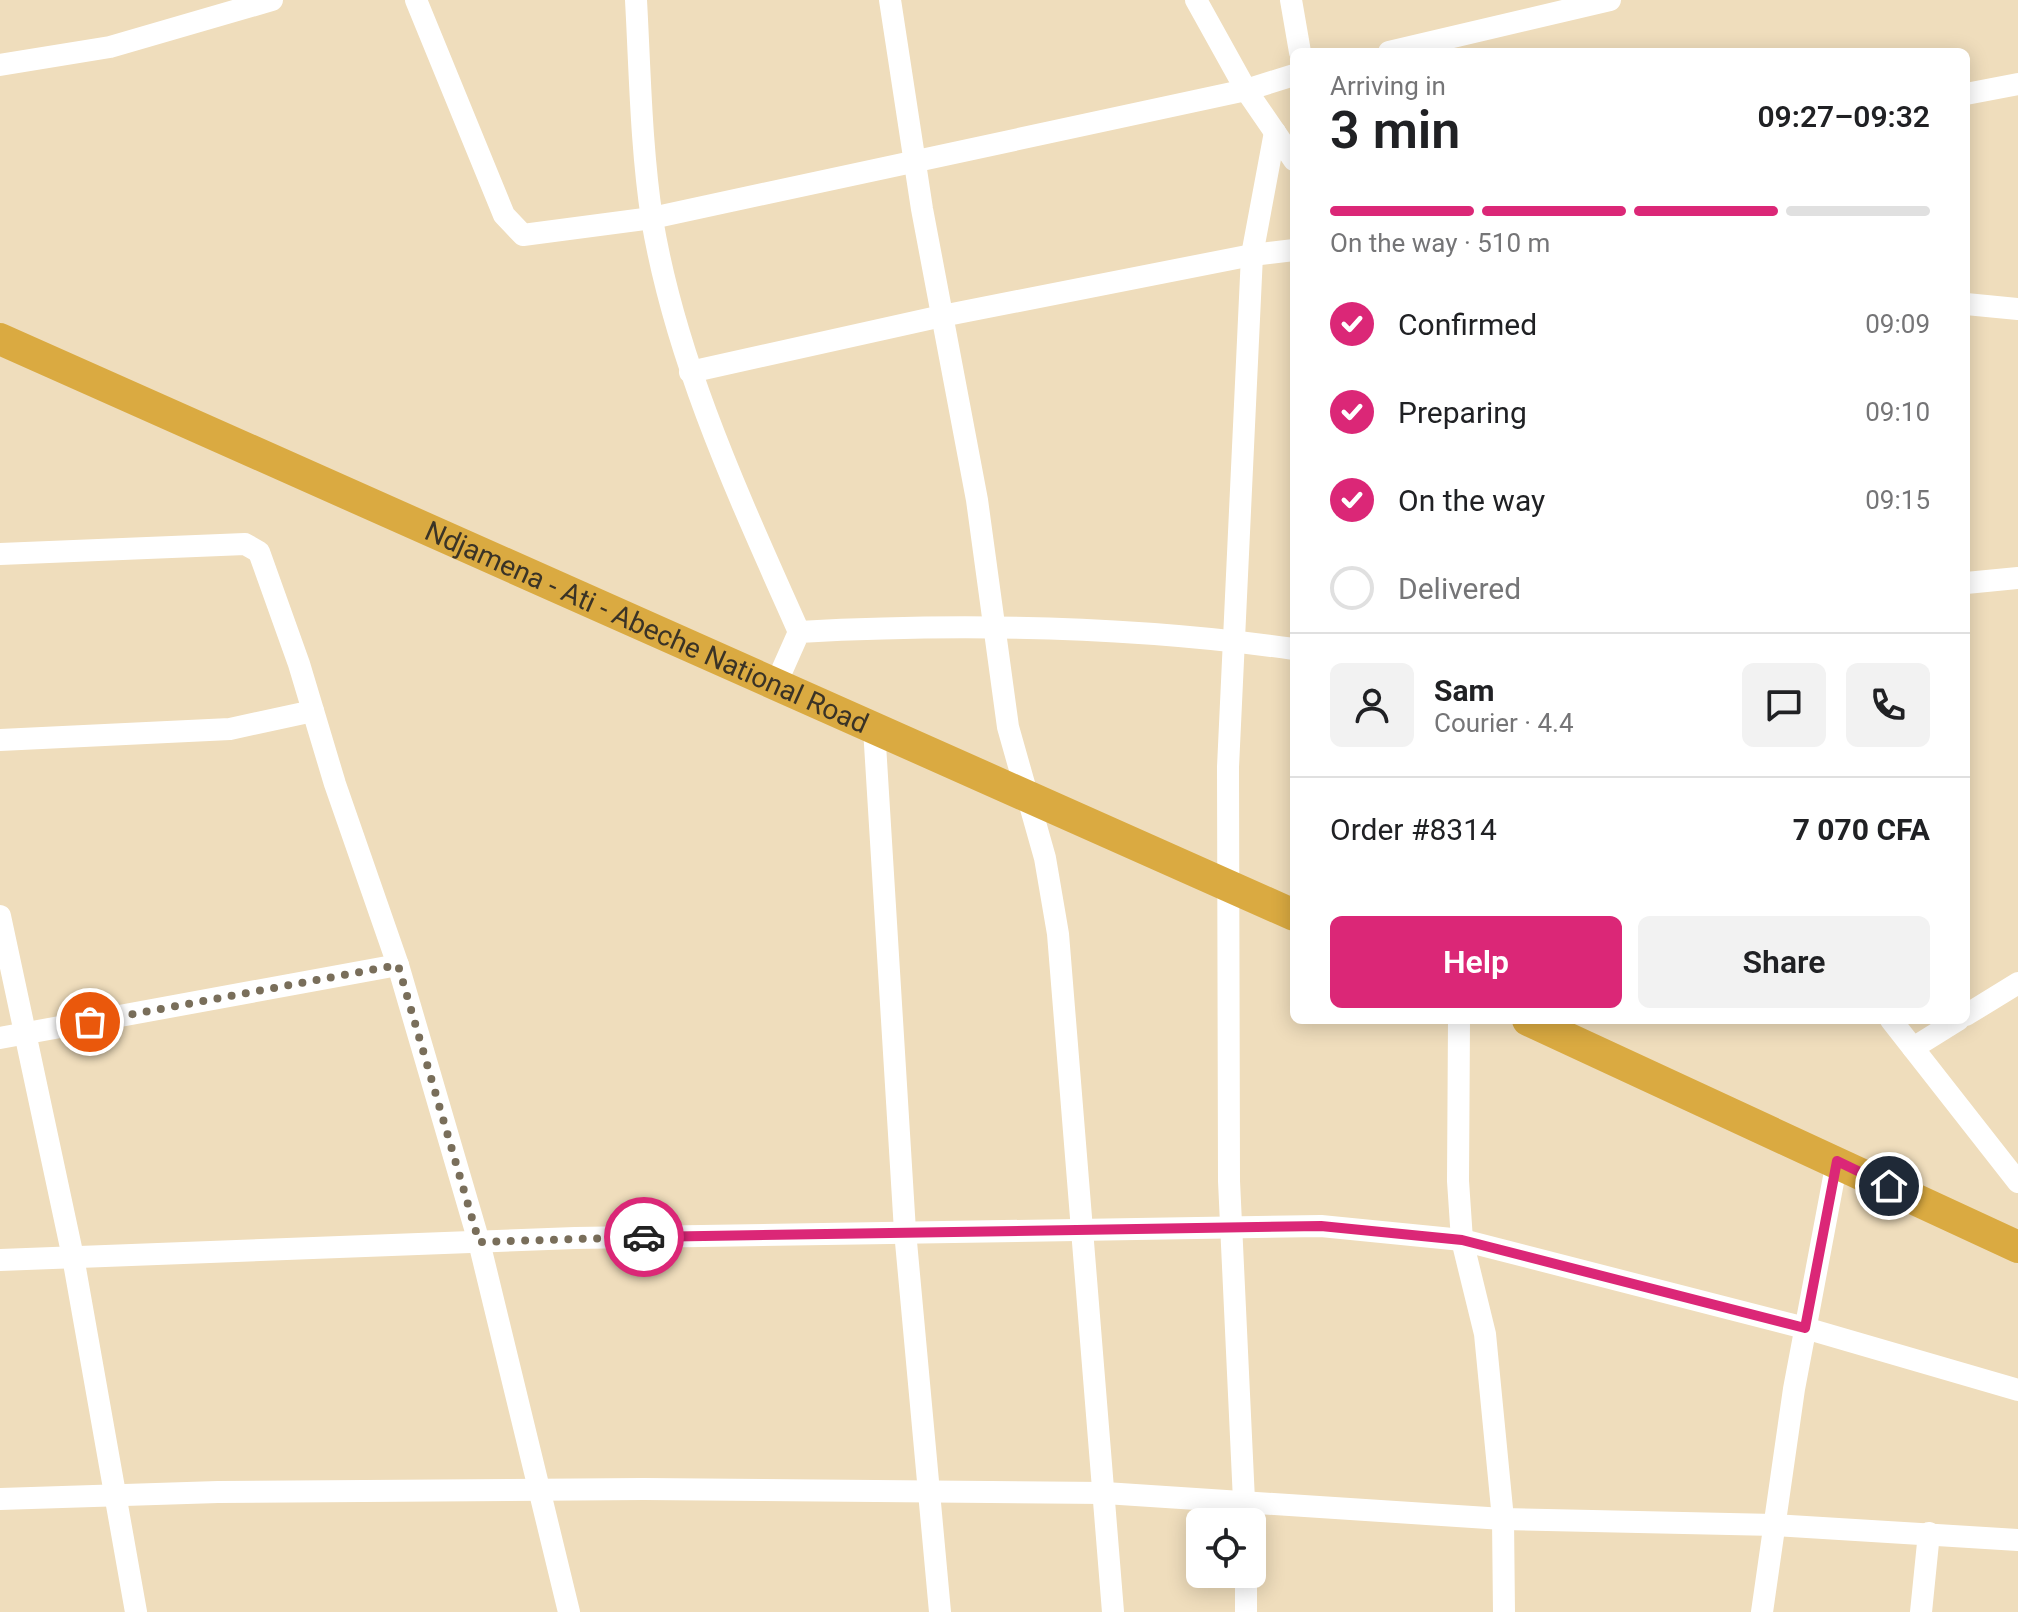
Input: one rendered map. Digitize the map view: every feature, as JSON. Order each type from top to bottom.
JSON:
[{"type":"highway","name":"Ndjamena - Ati - Abeche National Road","points":[[0,339],[1290,913]]},
{"type":"highway","points":[[1537,1024],[2018,1247]]},
{"type":"street","points":[[0,65],[110,47],[272,0]]},
{"type":"street","points":[[416,0],[512,227],[523,235],[652,218],[1246,90],[1290,76]]},
{"type":"street","points":[[636,0],[652,218],[690,372],[799,632],[775,686]]},
{"type":"street","points":[[890,0],[942,316],[977,500],[1008,727],[1045,858],[1058,934],[1113,1612]]},
{"type":"street","points":[[1196,0],[1246,90],[1290,154]]},
{"type":"street","points":[[1291,0],[1299,48]]},
{"type":"street","points":[[1406,48],[1610,0]]},
{"type":"street","points":[[1970,93],[2018,84]]},
{"type":"street","points":[[1244,1508],[1232,1227],[1226,885],[1233,640],[1252,255],[1275,132]]},
{"type":"street","points":[[690,372],[942,316],[1252,255],[1290,250]]},
{"type":"street","points":[[1970,304],[2018,309]]},
{"type":"street","points":[[0,554],[236,544],[253,547],[264,566],[398,965],[479,1242],[569,1612]]},
{"type":"street","points":[[1970,583],[2018,578]]},
{"type":"street","points":[[799,632],[994,626],[1233,640],[1290,648]]},
{"type":"street","points":[[0,740],[230,729],[313,711]]},
{"type":"street","points":[[874,728],[905,1231],[926,1489],[940,1612]]},
{"type":"street","points":[[0,916],[28,1034],[73,1257],[136,1612]]},
{"type":"street","points":[[0,1038],[398,965]]},
{"type":"street","points":[[1970,1013],[2018,983]]},
{"type":"street","points":[[1459,1024],[1458,1181],[1462,1240],[1485,1334],[1503,1519],[1504,1612]]},
{"type":"street","points":[[1894,1024],[2018,1182]]},
{"type":"street","points":[[1913,1048],[1952,1024]]},
{"type":"street","points":[[1762,1612],[1805,1328],[1837,1161]]},
{"type":"street","points":[[0,1260],[479,1242],[905,1231],[1321,1226],[1462,1240],[1805,1328],[2018,1390]]},
{"type":"street","points":[[0,1499],[218,1492],[926,1489],[1105,1493],[1215,1508]]},
{"type":"street","points":[[1266,1512],[1338,1511],[1503,1519],[1775,1525],[2018,1540]]},
{"type":"street","points":[[1921,1612],[1929,1533]]},
{"type":"street","points":[[1246,1588],[1246,1612]]},
{"type":"way so far","points":[[90,1022],[398,965],[479,1242],[644,1237]]},
{"type":"route","points":[[644,1237],[1321,1226],[1462,1240],[1805,1328],[1837,1161],[1889,1186]]}]
